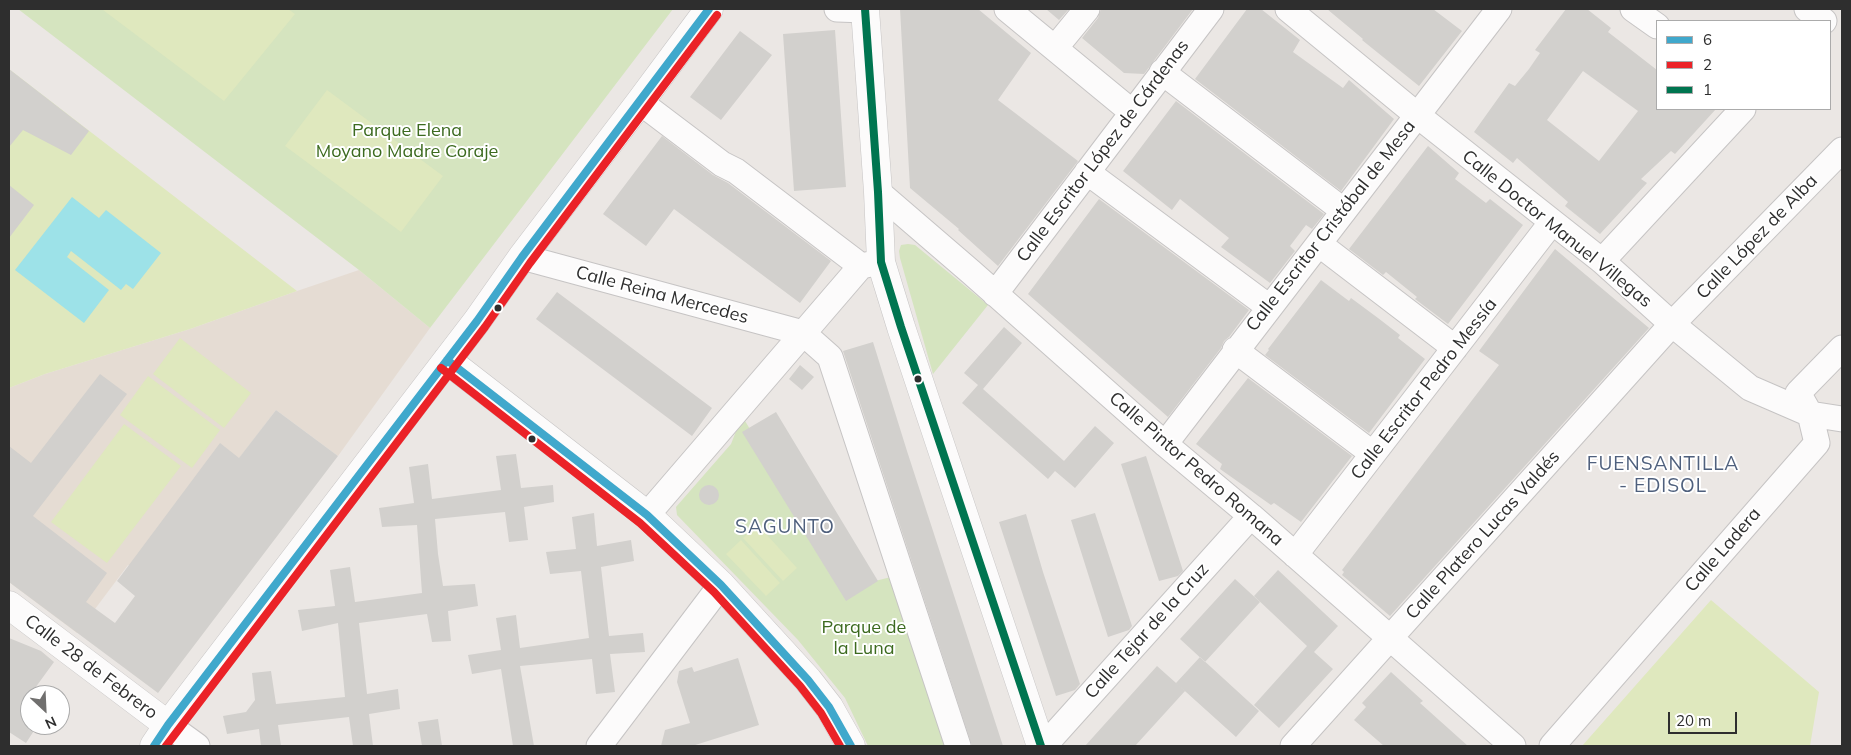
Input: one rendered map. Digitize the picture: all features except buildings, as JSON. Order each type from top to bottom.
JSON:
[{"type":"street","points":[[161,735],[448,360],[522,257],[709,9]]},
{"type":"street","points":[[647,515],[803,333],[871,264],[878,192],[865,10],[837,9]]},
{"type":"street","points":[[1007,9],[1132,112]]},
{"type":"street","points":[[1055,48],[1087,9]]},
{"type":"street","name":"Calle Escritor López de Cárdenas","points":[[995,294],[1211,9]]},
{"type":"street","name":"Calle Doctor Manuel Villegas","points":[[1288,9],[1417,115],[1602,261],[1672,324],[1750,388],[1810,414],[1842,419]]},
{"type":"street","points":[[1633,9],[1656,25]]},
{"type":"street","points":[[1807,9],[1824,20]]},
{"type":"street","points":[[1826,20],[1838,9]]},
{"type":"street","name":"Calle Escritor Cristóbal de Mesa","points":[[1165,444],[1235,350],[1417,115],[1486,13]]},
{"type":"street","points":[[1162,72],[1344,211]]},
{"type":"street","points":[[640,102],[722,164],[736,171],[871,264],[901,327],[1042,746]]},
{"type":"street","points":[[1602,261],[1742,110]]},
{"type":"street","name":"Calle López de Alba","points":[[1672,324],[1842,150]]},
{"type":"street","points":[[1087,172],[1269,307]]},
{"type":"street","name":"Calle Pintor Pedro Romana","points":[[878,192],[1513,746]]},
{"type":"street","name":"Calle Escritor Pedro Messía","points":[[1295,555],[1552,222]]},
{"type":"street","points":[[1318,244],[1455,348]]},
{"type":"street","name":"Calle Reina Mercedes","points":[[522,257],[803,333]]},
{"type":"street","name":"Calle Platero Lucas Valdés","points":[[1293,746],[1672,324]]},
{"type":"street","points":[[803,333],[830,357],[958,746]]},
{"type":"street","name":"Calle Ladera","points":[[1552,746],[1817,443],[1810,414],[1798,393],[1842,348]]},
{"type":"street","points":[[1235,350],[1373,454]]},
{"type":"street","points":[[448,360],[647,515],[720,585],[818,694],[829,707],[851,746]]},
{"type":"street","name":"Calle Tejar de la Cruz","points":[[1042,746],[1251,516]]},
{"type":"street","points":[[599,746],[720,585]]},
{"type":"street","name":"Calle 28 de Febrero","points":[[9,605],[161,735],[197,746]]},
{"type":"shaded area","points":[[359,270],[430,328],[338,456],[276,410],[148,579],[128,565],[77,633],[9,582],[9,388],[45,374],[190,329]]},
{"type":"green space","name":"Parque Elena Moyano Madre Coraje","points":[[18,9],[673,9],[430,328],[359,270]]},
{"type":"green space","points":[[104,9],[288,9],[295,14],[224,101]]},
{"type":"green space","points":[[9,69],[297,291],[190,329],[45,374],[9,388]]},
{"type":"green space","points":[[327,90],[443,176],[401,232],[285,146]]},
{"type":"green space","points":[[901,245],[915,245],[988,305],[933,374],[900,258],[899,251]]},
{"type":"green space","points":[[180,338],[251,393],[224,428],[153,374]]},
{"type":"green space","points":[[148,376],[220,430],[192,468],[120,415]]},
{"type":"green space","name":"Parque de la Luna","points":[[742,416],[847,588],[899,575],[955,746],[868,746],[845,698],[798,640],[677,515],[676,507],[731,444]]},
{"type":"green space","points":[[124,424],[181,466],[107,563],[51,522]]},
{"type":"green space","points":[[758,525],[797,568],[783,581],[743,538]]},
{"type":"green space","points":[[741,540],[780,583],[766,596],[726,554]]},
{"type":"green space","points":[[1711,600],[1819,692],[1810,746],[1582,746]]},
{"type":"water","points":[[72,197],[99,218],[106,210],[161,253],[133,289],[126,284],[121,290],[71,251],[67,257],[109,290],[84,323],[15,270]]},
{"type":"transit line","name":"6","points":[[154,746],[168,725],[477,321],[522,257],[709,9]]},
{"type":"transit line","name":"1","points":[[865,9],[881,262],[1041,746]]},
{"type":"transit line","name":"2","points":[[166,746],[485,327],[530,263],[717,15]]},
{"type":"transit line","name":"6","points":[[447,360],[647,515],[721,585],[808,680],[829,707],[851,746]]},
{"type":"transit line","name":"2","points":[[441,368],[640,523],[714,592],[800,686],[821,713],[840,746]]},
{"type":"district","name":"FUENSANTILLA - EDISOL","points":[[1663,475]]},
{"type":"district","name":"SAGUNTO","points":[[785,527]]}]
